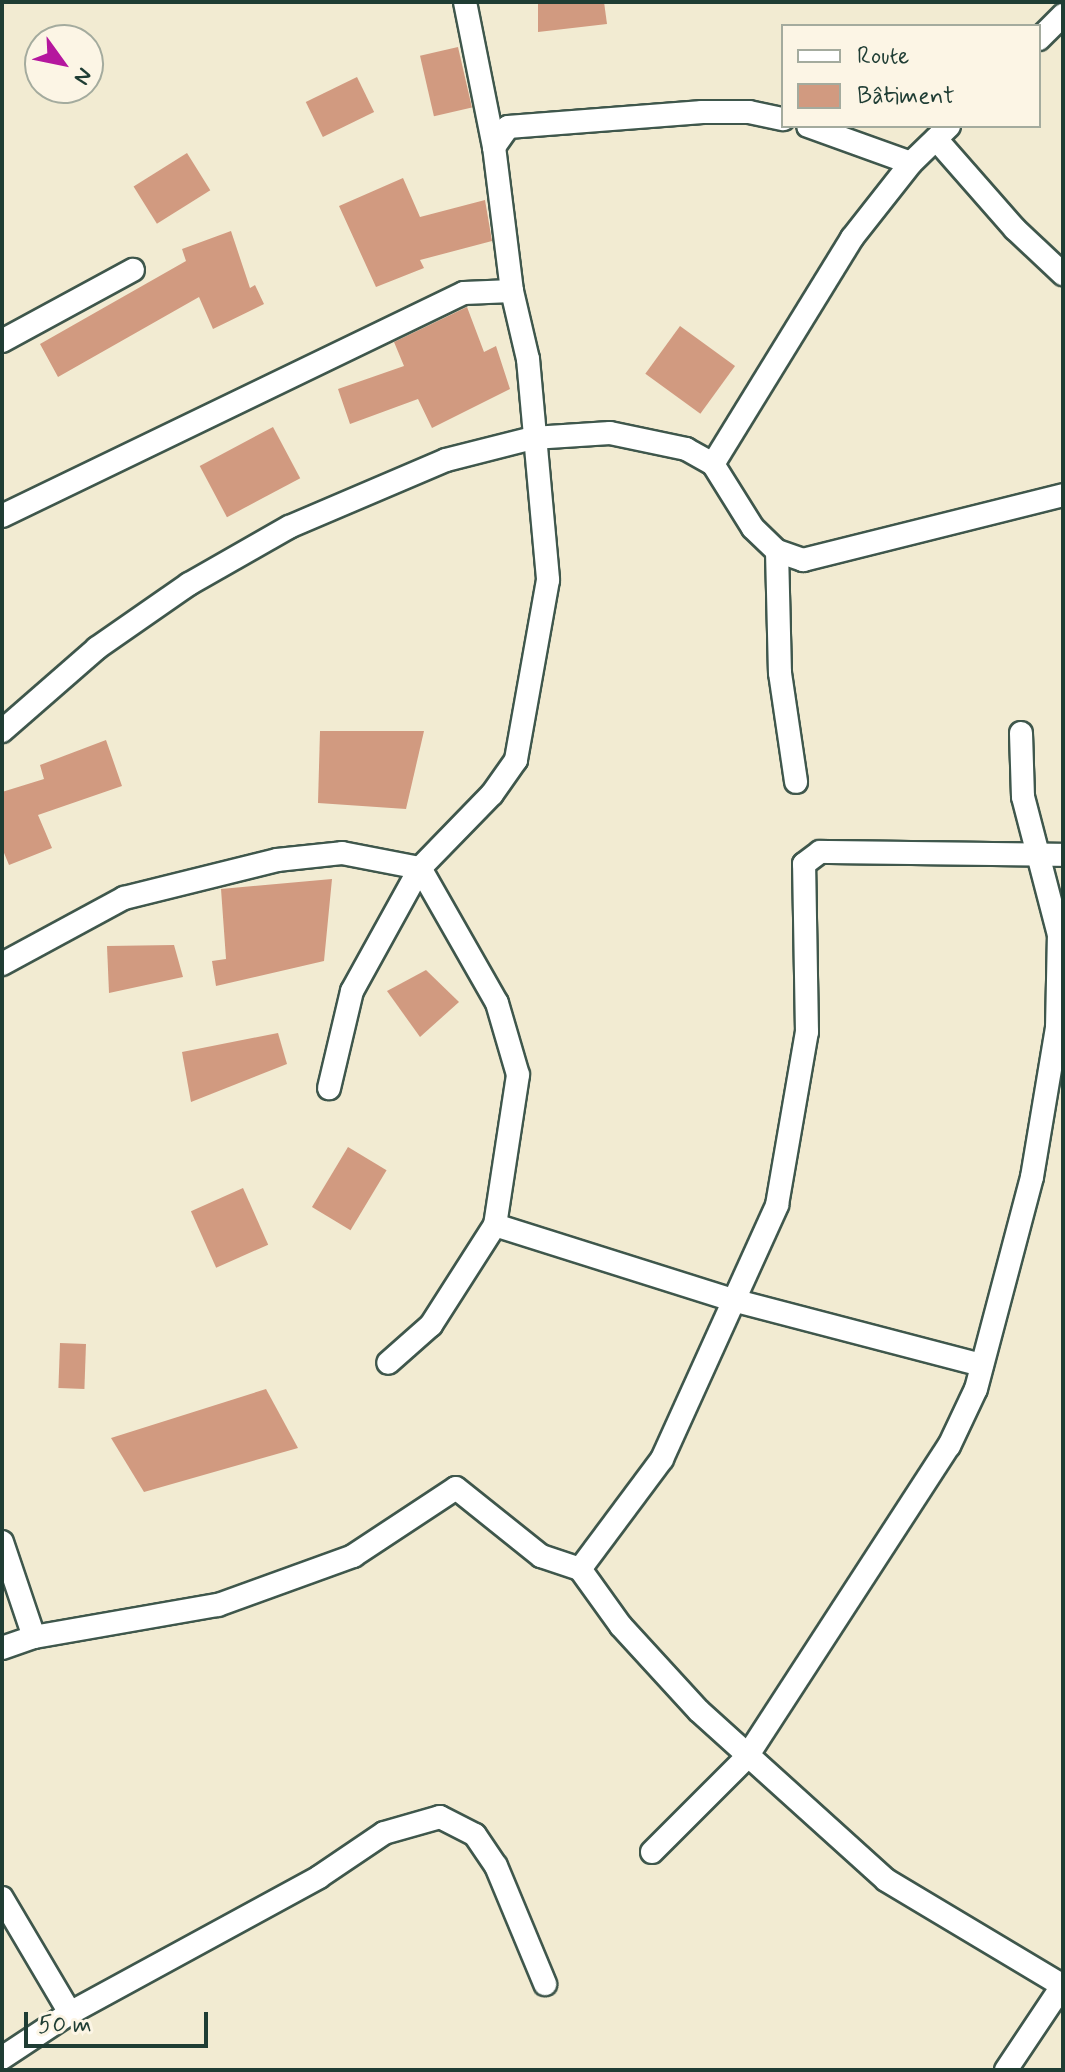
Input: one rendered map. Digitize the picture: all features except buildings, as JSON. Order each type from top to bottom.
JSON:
[{"type":"street","points":[[329,1088],[352,991],[420,868],[492,794],[516,760],[548,580],[544,500],[533,438],[528,359],[512,291],[494,147],[465,2]]},
{"type":"street","points":[[1041,37],[1063,15]]},
{"type":"street","points":[[494,147],[508,127],[540,121],[733,112],[781,119]]},
{"type":"street","points":[[814,128],[911,163]]},
{"type":"street","points":[[713,464],[852,238],[911,163],[943,133],[1015,229],[1063,274]]},
{"type":"street","points":[[2,341],[133,270]]},
{"type":"street","points":[[2,516],[464,293],[512,291]]},
{"type":"street","points":[[2,731],[97,648],[189,584],[289,527],[446,460],[533,438],[610,433],[686,449],[713,464],[753,528],[777,551],[803,560],[827,557],[1063,495]]},
{"type":"street","points":[[777,551],[780,673],[796,782]]},
{"type":"street","points":[[652,1852],[746,1758],[949,1446],[982,1365],[1032,1177],[1057,1028],[1059,935],[1023,797],[1021,733]]},
{"type":"street","points":[[580,1569],[662,1459],[777,1205],[807,1032],[804,864],[820,852],[1063,855]]},
{"type":"street","points":[[2,964],[124,898],[277,860],[342,853],[420,868],[484,974],[518,1075],[495,1225],[431,1325],[388,1363]]},
{"type":"street","points":[[495,1225],[736,1301],[982,1365]]},
{"type":"street","points":[[2,1648],[34,1637],[218,1605],[353,1556],[456,1488],[541,1556],[580,1569],[621,1626],[746,1758],[886,1880],[1063,1986],[1006,2070]]},
{"type":"street","points":[[2,1542],[34,1637]]},
{"type":"street","points":[[2,2058],[70,2013],[319,1877],[384,1833],[440,1817],[475,1835],[496,1866],[545,1984]]},
{"type":"street","points":[[2,1898],[70,2013]]}]
